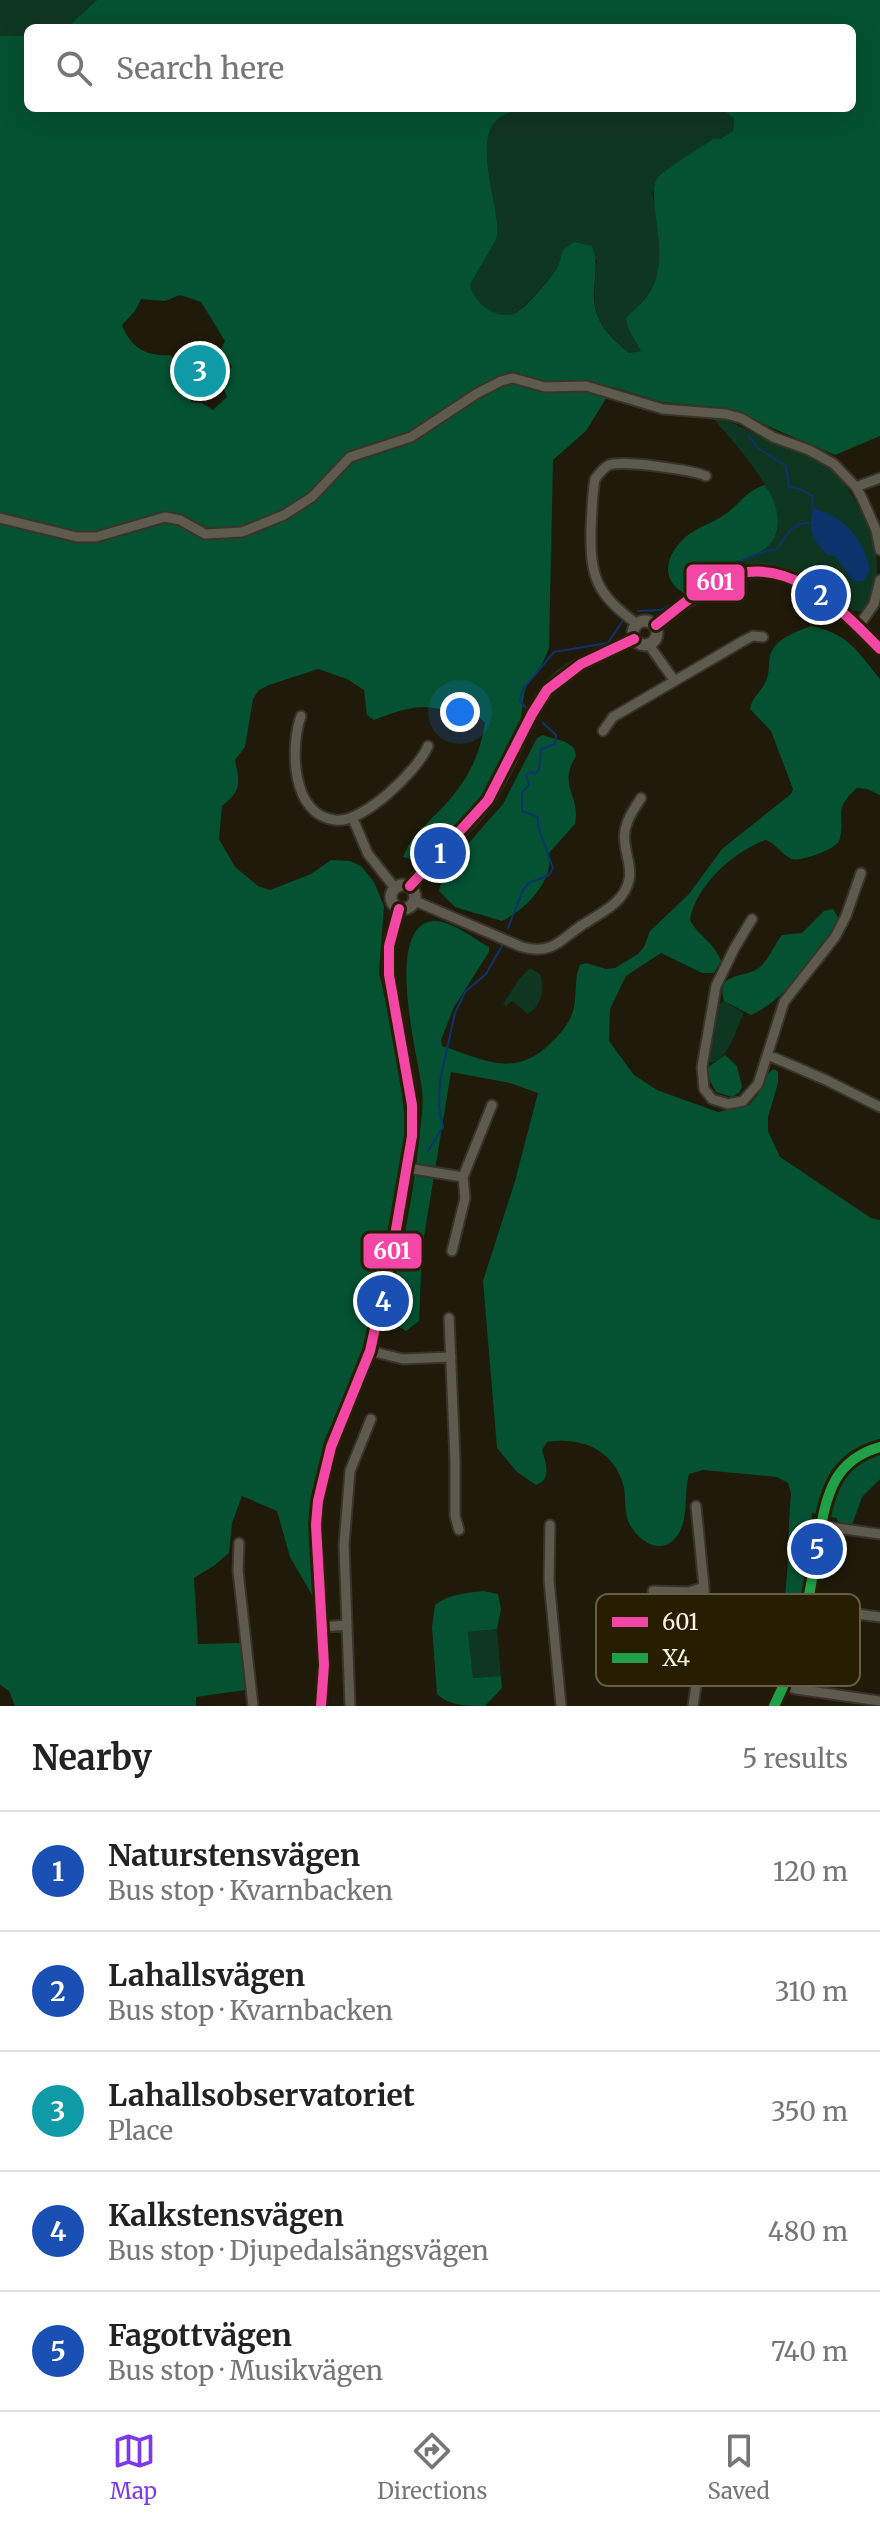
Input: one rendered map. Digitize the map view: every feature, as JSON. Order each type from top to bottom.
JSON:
[{"type":"street","points":[[0,518],[77,537],[96,537],[165,517],[180,520],[205,534],[242,532],[284,515],[312,497],[350,457],[411,437],[476,394],[513,378],[545,387],[586,386],[663,409],[733,415],[773,437],[825,457],[856,487],[876,530],[880,550]]},
{"type":"street","points":[[637,624],[608,601],[595,579],[591,557],[595,479],[609,465],[621,464],[694,471],[706,476]]},
{"type":"street","points":[[856,487],[880,478]]},
{"type":"street","points":[[656,625],[721,579],[746,571],[765,570],[800,581],[821,595],[880,649]]},
{"type":"street","points":[[858,627],[870,613],[879,593],[880,580]]},
{"type":"street","points":[[646,621],[656,625],[657,637],[649,645],[641,645],[634,639],[633,630],[637,624],[646,621]]},
{"type":"street","points":[[603,731],[613,717],[674,680],[753,636],[763,637]]},
{"type":"street","points":[[410,886],[487,801],[548,690],[577,666],[634,639]]},
{"type":"street","points":[[649,645],[674,680]]},
{"type":"street","points":[[301,716],[295,732],[294,763],[310,806],[328,818],[353,819],[416,766],[428,746]]},
{"type":"street","points":[[415,901],[522,947],[533,950],[555,946],[586,922],[605,912],[624,891],[630,876],[624,834],[628,819],[641,798]]},
{"type":"street","points":[[353,819],[368,854],[395,888]]},
{"type":"street","points":[[752,919],[716,986],[702,1067],[704,1089],[712,1099],[735,1104],[743,1101],[758,1084],[784,1002],[835,937],[861,873]]},
{"type":"street","points":[[404,884],[410,886],[415,893],[415,901],[410,907],[399,909],[391,900],[395,888],[404,884]]},
{"type":"street","points":[[321,1706],[323,1627],[316,1525],[318,1501],[331,1447],[370,1351],[383,1301],[412,1136],[412,1105],[389,975],[388,955],[399,909]]},
{"type":"street","points":[[768,1055],[880,1107]]},
{"type":"street","points":[[452,1251],[465,1198],[463,1177],[492,1105]]},
{"type":"street","points":[[407,1168],[463,1177]]},
{"type":"street","points":[[449,1318],[455,1516],[459,1530]]},
{"type":"street","points":[[370,1351],[403,1359],[451,1357]]},
{"type":"street","points":[[350,1706],[344,1545],[350,1471],[371,1419]]},
{"type":"street","points":[[809,1594],[830,1494],[844,1467],[867,1450],[880,1447]]},
{"type":"street","points":[[696,1506],[704,1594]]},
{"type":"street","points":[[550,1525],[549,1580],[561,1706]]},
{"type":"street","points":[[822,1526],[880,1534]]},
{"type":"street","points":[[239,1543],[238,1571],[253,1706]]},
{"type":"street","points":[[653,1591],[689,1592],[704,1587]]},
{"type":"street","points":[[860,1614],[880,1617]]},
{"type":"street","points":[[323,1627],[346,1625]]},
{"type":"street","points":[[693,1706],[696,1686]]},
{"type":"street","points":[[774,1706],[784,1686]]},
{"type":"street","points":[[787,1686],[880,1701]]},
{"type":"green space","points":[[0,0],[97,0],[74,24],[24,24],[24,36],[0,36]]},
{"type":"green space","points":[[97,0],[880,0],[880,436],[835,455],[726,408],[662,402],[613,387],[586,431],[553,460],[549,648],[538,672],[527,685],[513,740],[493,780],[467,819],[436,850],[419,861],[403,857],[416,835],[453,796],[468,774],[485,723],[476,714],[418,707],[374,720],[367,715],[364,690],[347,679],[318,669],[259,690],[253,699],[245,747],[235,760],[238,786],[222,806],[219,839],[235,867],[258,886],[270,890],[311,874],[331,860],[350,861],[361,866],[374,882],[384,906],[379,972],[397,1052],[406,1130],[371,1322],[356,1369],[325,1439],[312,1493],[312,1595],[290,1557],[277,1511],[242,1496],[232,1523],[229,1553],[194,1578],[198,1644],[240,1643],[245,1690],[196,1697],[196,1706],[15,1706],[9,1691],[0,1685],[0,36],[24,36],[24,112],[515,112],[494,122],[488,136],[488,171],[497,236],[470,285],[476,297],[491,312],[513,314],[530,301],[549,279],[558,266],[563,250],[574,242],[592,246],[596,262],[594,300],[598,318],[614,340],[629,353],[641,351],[626,318],[649,294],[657,276],[659,244],[654,188],[657,179],[713,139],[720,139],[733,131],[734,118],[725,112],[856,112],[856,24],[71,24]],"holes":[[[180,295],[201,302],[225,341],[219,354],[232,366],[221,384],[227,397],[213,410],[202,403],[191,402],[181,371],[171,355],[141,349],[130,340],[122,325],[141,299],[165,301]]]},
{"type":"green space","points":[[725,112],[734,118],[733,131],[671,168],[652,193],[659,229],[657,278],[652,289],[626,318],[628,328],[642,351],[629,353],[600,322],[594,290],[597,260],[563,250],[558,266],[549,279],[513,314],[491,312],[476,298],[470,285],[497,236],[488,170],[488,135],[494,122],[506,114]]},
{"type":"green space","points":[[712,417],[818,460],[845,484],[869,529],[877,559],[874,587],[862,611],[847,608],[799,573],[752,566],[738,560],[766,548],[776,534],[777,518],[762,480]]},
{"type":"green space","points":[[765,485],[778,517],[776,534],[766,548],[684,593],[675,586],[670,579],[669,563],[683,539],[724,515],[753,490]]},
{"type":"green space","points":[[811,626],[834,633],[858,652],[880,679],[880,795],[857,788],[849,796],[842,808],[839,841],[825,851],[803,859],[792,859],[766,840],[742,852],[718,871],[693,907],[690,920],[721,961],[714,973],[702,973],[661,953],[626,976],[610,1009],[609,1041],[634,1075],[657,1090],[718,1112],[749,1105],[767,1074],[774,1069],[778,1072],[778,1083],[768,1117],[768,1131],[780,1157],[871,1218],[880,1220],[880,1479],[862,1497],[852,1525],[841,1526],[836,1518],[812,1513],[802,1594],[785,1594],[791,1493],[788,1483],[777,1477],[703,1470],[689,1474],[681,1529],[669,1543],[656,1546],[642,1539],[630,1525],[620,1475],[614,1464],[596,1449],[573,1441],[547,1442],[542,1450],[546,1475],[536,1485],[517,1472],[497,1448],[483,1281],[515,1181],[538,1093],[510,1083],[451,1072],[422,1249],[419,1321],[406,1331],[389,1321],[388,1313],[410,1204],[422,1107],[406,977],[413,936],[423,924],[439,921],[489,947],[489,952],[454,1007],[441,1040],[442,1046],[486,1061],[511,1063],[524,1061],[551,1043],[571,1018],[580,965],[586,963],[606,969],[615,968],[638,954],[650,931],[689,894],[722,849],[791,794],[793,789],[771,731],[750,709],[766,681],[773,650],[787,636]]},
{"type":"green space","points":[[542,735],[566,742],[574,748],[576,756],[569,783],[575,806],[575,824],[549,853],[543,884],[529,902],[511,916],[502,921],[455,907],[439,891],[444,871],[503,804],[537,738]]},
{"type":"green space","points":[[833,909],[840,921],[833,933],[801,974],[776,999],[751,1015],[724,1001],[722,991],[728,980],[760,967],[782,935],[802,933],[824,911]]},
{"type":"green space","points":[[530,968],[540,974],[542,991],[536,1006],[528,1014],[512,1001],[506,1006],[503,1004]]},
{"type":"green space","points":[[724,1001],[744,1013],[728,1049],[711,1063],[708,1059],[717,1005]]},
{"type":"green space","points":[[725,1055],[737,1066],[742,1087],[732,1097],[716,1092],[708,1077],[708,1067]]},
{"type":"green space","points":[[483,1591],[498,1594],[501,1609],[497,1629],[468,1632],[473,1678],[501,1676],[502,1688],[485,1706],[453,1703],[437,1694],[432,1627],[435,1605],[452,1596]]},
{"type":"green space","points":[[497,1629],[501,1676],[473,1678],[468,1632]]},
{"type":"water","points":[[813,508],[843,523],[857,538],[870,569],[864,581],[853,581],[835,556],[827,555],[817,543],[811,529]]},
{"type":"waterway","points":[[749,436],[758,448],[786,466],[789,487],[812,496],[813,508]]},
{"type":"waterway","points":[[704,583],[738,562],[777,549],[794,527],[810,523]]},
{"type":"waterway","points":[[638,611],[661,610],[682,598]]},
{"type":"waterway","points":[[526,708],[520,701],[523,689],[554,652],[608,643],[622,622]]},
{"type":"waterway","points":[[508,928],[523,890],[529,883],[549,875],[553,868],[538,826],[538,817],[522,811],[522,793],[529,785],[526,775],[531,772],[535,774],[539,769],[541,749],[555,744],[556,735],[543,723]]},
{"type":"waterway","points":[[428,1151],[443,1127],[439,1106],[440,1081],[455,1013],[465,992],[486,974],[503,944]]},
{"type":"transit line","name":"601","points":[[656,625],[713,583],[745,572],[768,572],[789,578],[829,601],[880,649]]},
{"type":"transit line","name":"601","points":[[410,886],[488,800],[547,690],[581,664],[634,639]]},
{"type":"transit line","name":"601","points":[[321,1706],[324,1665],[316,1525],[318,1501],[331,1447],[370,1351],[393,1247],[412,1136],[412,1105],[389,975],[389,946],[399,909]]},
{"type":"transit line","name":"X4","points":[[809,1594],[822,1520],[831,1489],[850,1463],[880,1447]]},
{"type":"transit line","name":"X4","points":[[774,1706],[783,1686]]},
{"type":"place","name":"Lahallsobservatoriet","points":[[200,371]]},
{"type":"place","name":"Lahallsvägen","points":[[821,595]]},
{"type":"place","name":"Naturstensvägen","points":[[440,853]]},
{"type":"place","name":"Kalkstensvägen","points":[[383,1301]]},
{"type":"place","name":"Fagottvägen","points":[[817,1549]]}]
